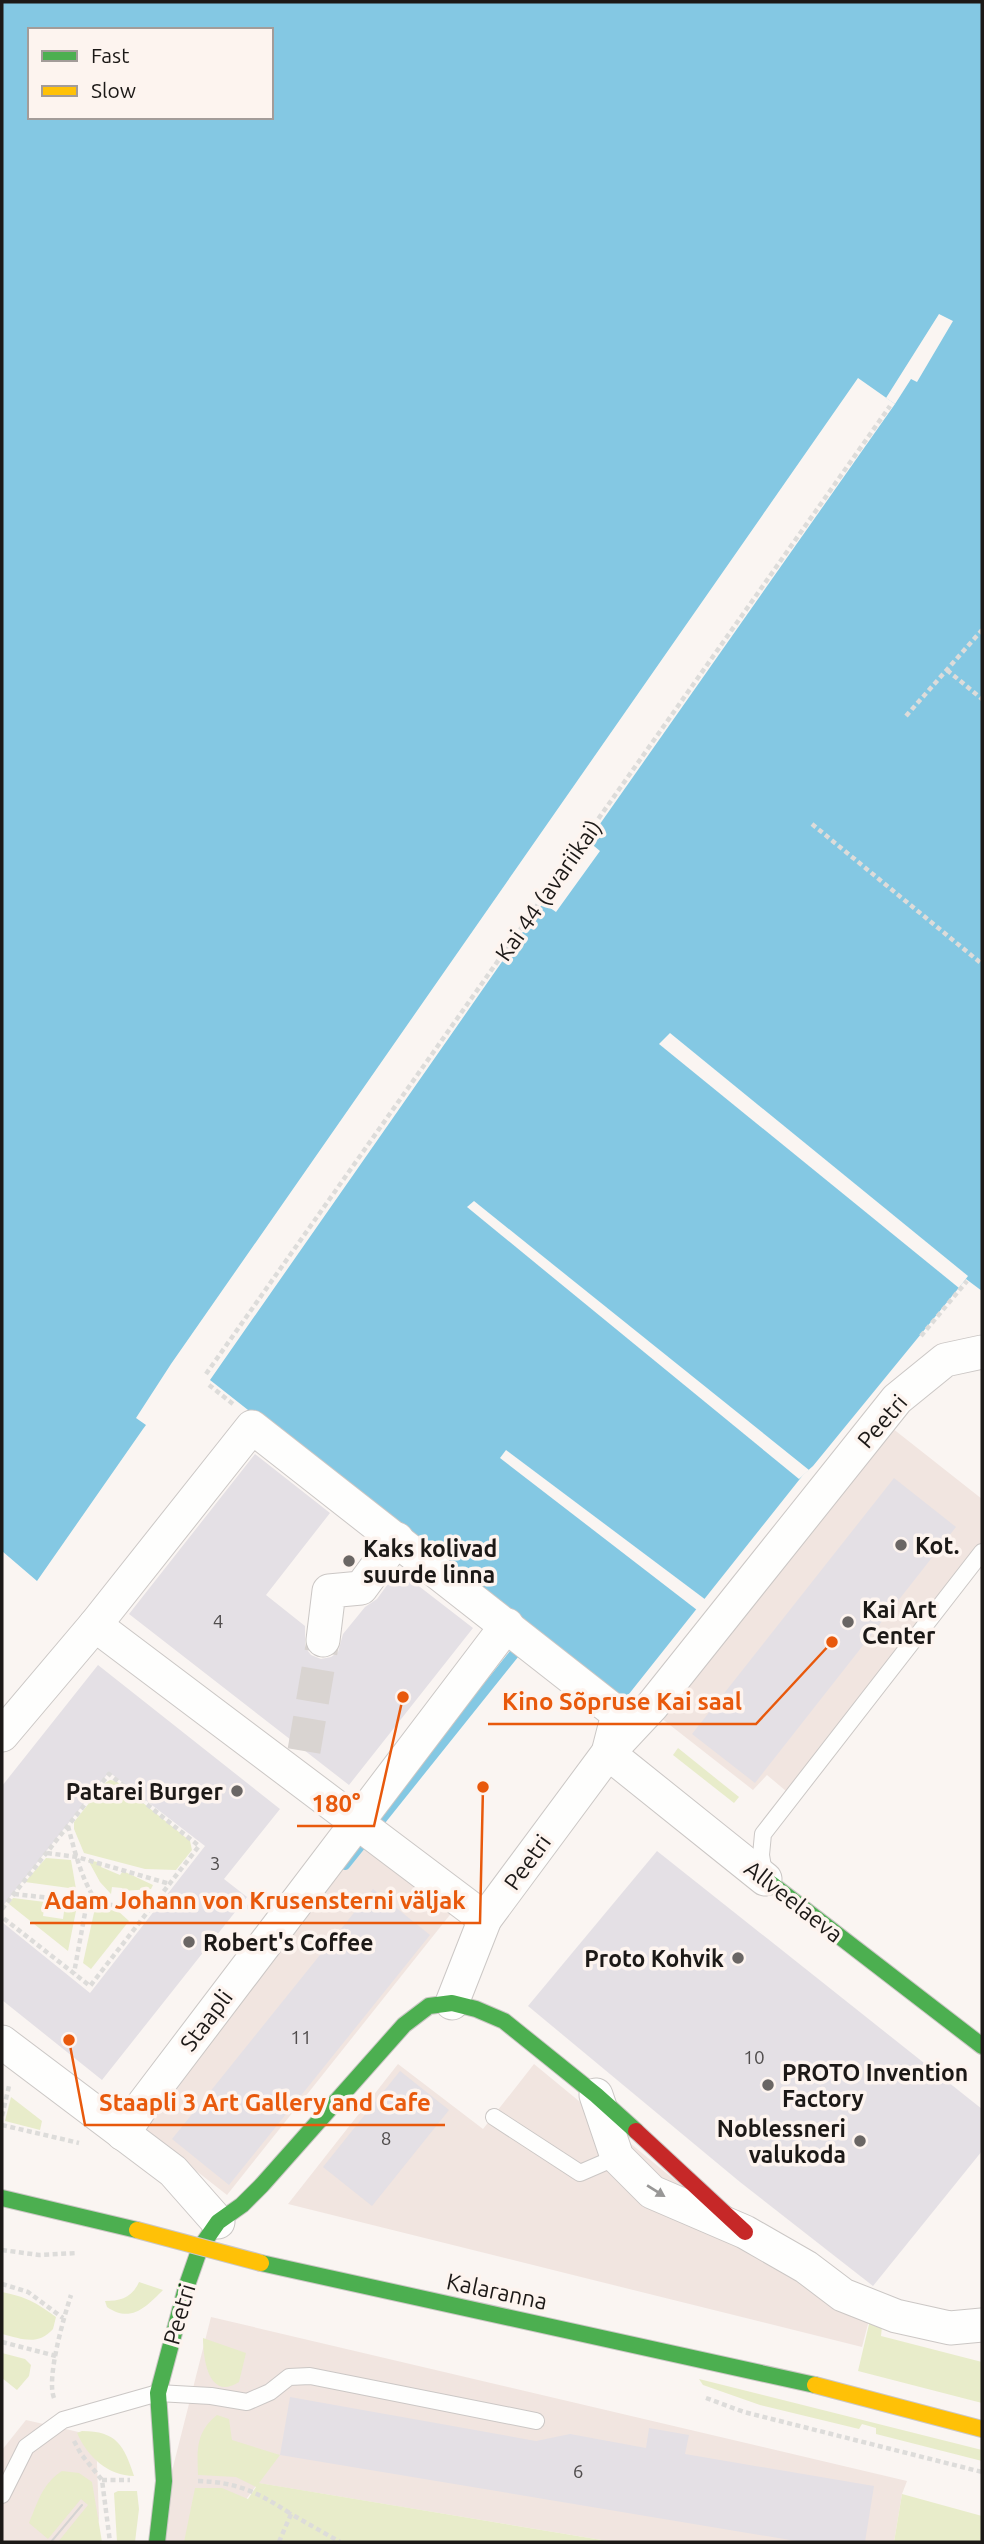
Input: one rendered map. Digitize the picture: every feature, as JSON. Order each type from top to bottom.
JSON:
[{"type":"street","name":"Peetri","points":[[157,2542],[164,2481],[158,2393],[186,2288],[200,2248],[218,2222],[242,2205],[262,2185],[404,2025],[429,2006],[452,2003],[485,1919],[608,1753],[652,1706],[897,1399],[945,1360],[982,1352]]},
{"type":"street","points":[[2,1735],[95,1625],[252,1427],[618,1713],[608,1753]]},
{"type":"street","points":[[323,1640],[329,1591],[361,1588],[397,1539]]},
{"type":"street","points":[[95,1625],[302,1765],[356,1820],[485,1919]]},
{"type":"street","name":"Staapli","points":[[123,2134],[356,1820],[507,1625]]},
{"type":"street","name":"Allveelaeva","points":[[608,1753],[765,1879],[982,2046]]},
{"type":"street","points":[[452,2003],[476,2009],[504,2021],[596,2095],[652,2192],[745,2232],[806,2267],[843,2295],[896,2316],[950,2328],[982,2325]]},
{"type":"street","points":[[2,2042],[173,2171],[218,2222]]},
{"type":"street","name":"Kalaranna","points":[[2,2198],[261,2263],[782,2376],[982,2428]]},
{"type":"lane","points":[[765,1879],[761,1855],[763,1834],[982,1552]]},
{"type":"lane","points":[[494,2117],[580,2173],[626,2144]]},
{"type":"lane","points":[[2,2495],[26,2447],[63,2420],[158,2393],[211,2396],[247,2402],[270,2392],[289,2377],[310,2376],[536,2421]]},
{"type":"path","name":"Kai 44 (avariikai)","points":[[206,1374],[890,406]]},
{"type":"path","points":[[906,716],[982,630]]},
{"type":"path","points":[[947,670],[982,699]]},
{"type":"path","points":[[812,824],[982,964]]},
{"type":"path","points":[[2,1909],[109,1774],[200,1846],[154,1908],[90,1986],[2,1917]]},
{"type":"path","points":[[68,1826],[90,1892],[98,1903]]},
{"type":"path","points":[[46,1853],[77,1857],[170,1884]]},
{"type":"path","points":[[74,1973],[90,1892]]},
{"type":"path","points":[[13,1894],[154,1908]]},
{"type":"path","points":[[2,2116],[9,2087]]},
{"type":"path","points":[[2,2126],[88,2145]]},
{"type":"path","points":[[2,2250],[39,2255],[89,2253]]},
{"type":"path","points":[[2,2284],[28,2292],[63,2318]]},
{"type":"path","points":[[2,2342],[56,2356]]},
{"type":"path","points":[[164,2481],[228,2483],[266,2498],[340,2542]]},
{"type":"path","points":[[279,2542],[292,2514]]},
{"type":"shaded area","points":[[892,1428],[982,1499],[982,1544],[786,1791],[767,1775],[753,1790],[661,1718]]},
{"type":"shaded area","points":[[347,1826],[453,1911],[227,2195],[120,2111]]},
{"type":"shaded area","points":[[398,2064],[483,2129],[534,2064],[762,2252],[869,2320],[862,2347],[288,2204]]},
{"type":"shaded area","points":[[211,2317],[907,2481],[902,2494],[894,2542],[614,2542],[258,2483],[215,2542],[154,2542]]},
{"type":"shaded area","points":[[26,2420],[96,2436],[99,2519],[93,2542],[2,2542],[2,2450]]},
{"type":"green space","points":[[678,1748],[739,1797],[734,1803],[673,1755]]},
{"type":"green space","points":[[110,1780],[116,1781],[190,1841],[192,1850],[176,1870],[145,1869],[84,1853],[74,1829],[74,1822]]},
{"type":"green space","points":[[46,1858],[71,1860],[76,1889],[25,1882]]},
{"type":"green space","points":[[88,1860],[102,1863],[101,1867],[120,1875],[123,1871],[153,1885],[151,1889],[123,1891],[122,1888],[112,1887],[111,1894],[100,1882]]},
{"type":"green space","points":[[13,1898],[45,1902],[43,1916],[63,1919],[65,1904],[77,1906],[68,1951],[9,1904]]},
{"type":"green space","points":[[95,1908],[118,1911],[129,1921],[91,1969],[83,1963]]},
{"type":"green space","points":[[11,2097],[42,2121],[40,2130],[5,2121]]},
{"type":"green space","points":[[139,2282],[163,2290],[138,2311],[124,2314],[107,2307],[105,2301],[125,2298]]},
{"type":"green space","points":[[2,2292],[31,2301],[56,2317],[53,2329],[42,2338],[36,2339],[2,2334]]},
{"type":"green space","points":[[870,2320],[882,2326],[881,2336],[982,2362],[982,2403],[858,2371]]},
{"type":"green space","points":[[203,2338],[246,2353],[239,2382],[229,2387],[214,2382],[206,2366]]},
{"type":"green space","points":[[2,2353],[25,2359],[31,2365],[29,2376],[17,2390],[2,2378]]},
{"type":"green space","points":[[699,2379],[982,2450],[982,2461],[876,2434],[876,2428],[862,2424],[859,2429],[760,2405],[703,2385]]},
{"type":"green space","points":[[217,2415],[229,2419],[232,2440],[280,2455],[259,2483],[614,2542],[184,2542],[195,2488],[222,2488],[248,2499],[256,2487],[236,2477],[198,2475],[201,2435]]},
{"type":"green space","points":[[82,2431],[103,2434],[117,2442],[127,2456],[134,2476],[116,2473],[93,2457],[77,2433]]},
{"type":"green space","points":[[62,2471],[79,2473],[92,2482],[102,2542],[58,2542],[88,2505],[81,2499],[48,2539],[29,2523],[45,2488]]},
{"type":"green space","points":[[137,2491],[139,2509],[135,2542],[117,2542],[114,2493]]},
{"type":"green space","points":[[902,2494],[982,2516],[982,2542],[894,2542]]},
{"type":"water","points":[[2,2],[982,2],[982,1291],[966,1279],[803,1475],[621,1704],[210,1380],[543,903],[556,912],[600,851],[588,841],[895,404],[858,378],[171,1364],[136,1418],[146,1425],[37,1581],[2,1551]]},
{"type":"pier","points":[[939,314],[953,321],[917,382],[911,379],[895,404],[886,398]]},
{"type":"pier","points":[[670,1033],[968,1276],[959,1288],[659,1044]]},
{"type":"pier","points":[[474,1201],[809,1470],[799,1479],[467,1207]]},
{"type":"pier","points":[[506,1450],[706,1600],[697,1610],[500,1458]]},
{"type":"building","points":[[255,1454],[330,1513],[266,1595],[305,1626],[305,1647],[311,1655],[321,1659],[338,1652],[343,1634],[365,1607],[377,1599],[398,1570],[473,1628],[349,1785],[129,1614]]},
{"type":"building","points":[[894,1478],[956,1527],[755,1783],[692,1734]]},
{"type":"building","points":[[98,1665],[280,1809],[224,1879],[247,1897],[102,2080],[2,2000],[2,1922],[90,1993],[205,1846],[109,1772],[2,1907],[2,1786]]},
{"type":"building","points":[[657,1851],[982,2109],[982,2151],[873,2286],[740,2182],[528,2006]]},
{"type":"building","points":[[373,1889],[430,1935],[229,2185],[172,2139]]},
{"type":"building","points":[[400,2071],[449,2110],[372,2206],[323,2167]]},
{"type":"building","points":[[290,2397],[536,2441],[570,2434],[646,2448],[649,2428],[689,2435],[685,2454],[874,2486],[865,2542],[802,2542],[280,2455]]},
{"type":"waterway","points":[[345,1865],[522,1644]]},
{"type":"tunnel","points":[[304,1751],[323,1640]]},
{"type":"tram line","points":[[51,2542],[82,2505]]},
{"type":"traffic: fast","points":[[765,1879],[982,2046]]},
{"type":"traffic: fast","points":[[157,2542],[164,2481],[158,2393],[186,2288],[200,2248],[218,2222],[242,2205],[262,2185],[404,2025],[429,2006],[452,2003],[476,2009],[504,2021],[636,2131]]},
{"type":"traffic: fast","points":[[2,2198],[137,2230]]},
{"type":"traffic: fast","points":[[261,2263],[815,2385]]},
{"type":"traffic: slow","points":[[137,2230],[261,2263]]},
{"type":"traffic: slow","points":[[815,2385],[982,2429]]},
{"type":"traffic: jam","points":[[636,2131],[745,2232]]},
{"type":"place","name":"Kot.","points":[[901,1545]]},
{"type":"place","name":"Kaks kolivad suurde linna","points":[[349,1561]]},
{"type":"place","name":"Kai Art Center","points":[[848,1622]]},
{"type":"place","name":"Kino Sõpruse Kai saal","points":[[832,1642]]},
{"type":"place","name":"180°","points":[[403,1697]]},
{"type":"place","name":"Adam Johann von Krusensterni väljak","points":[[483,1787]]},
{"type":"place","name":"Patarei Burger","points":[[237,1791]]},
{"type":"place","name":"Robert's Coffee","points":[[189,1942]]},
{"type":"place","name":"Proto Kohvik","points":[[738,1958]]},
{"type":"place","name":"Staapli 3 Art Gallery and Cafe","points":[[69,2040]]},
{"type":"place","name":"PROTO Invention Factory","points":[[768,2085]]},
{"type":"place","name":"Noblessneri valukoda","points":[[860,2141]]}]
